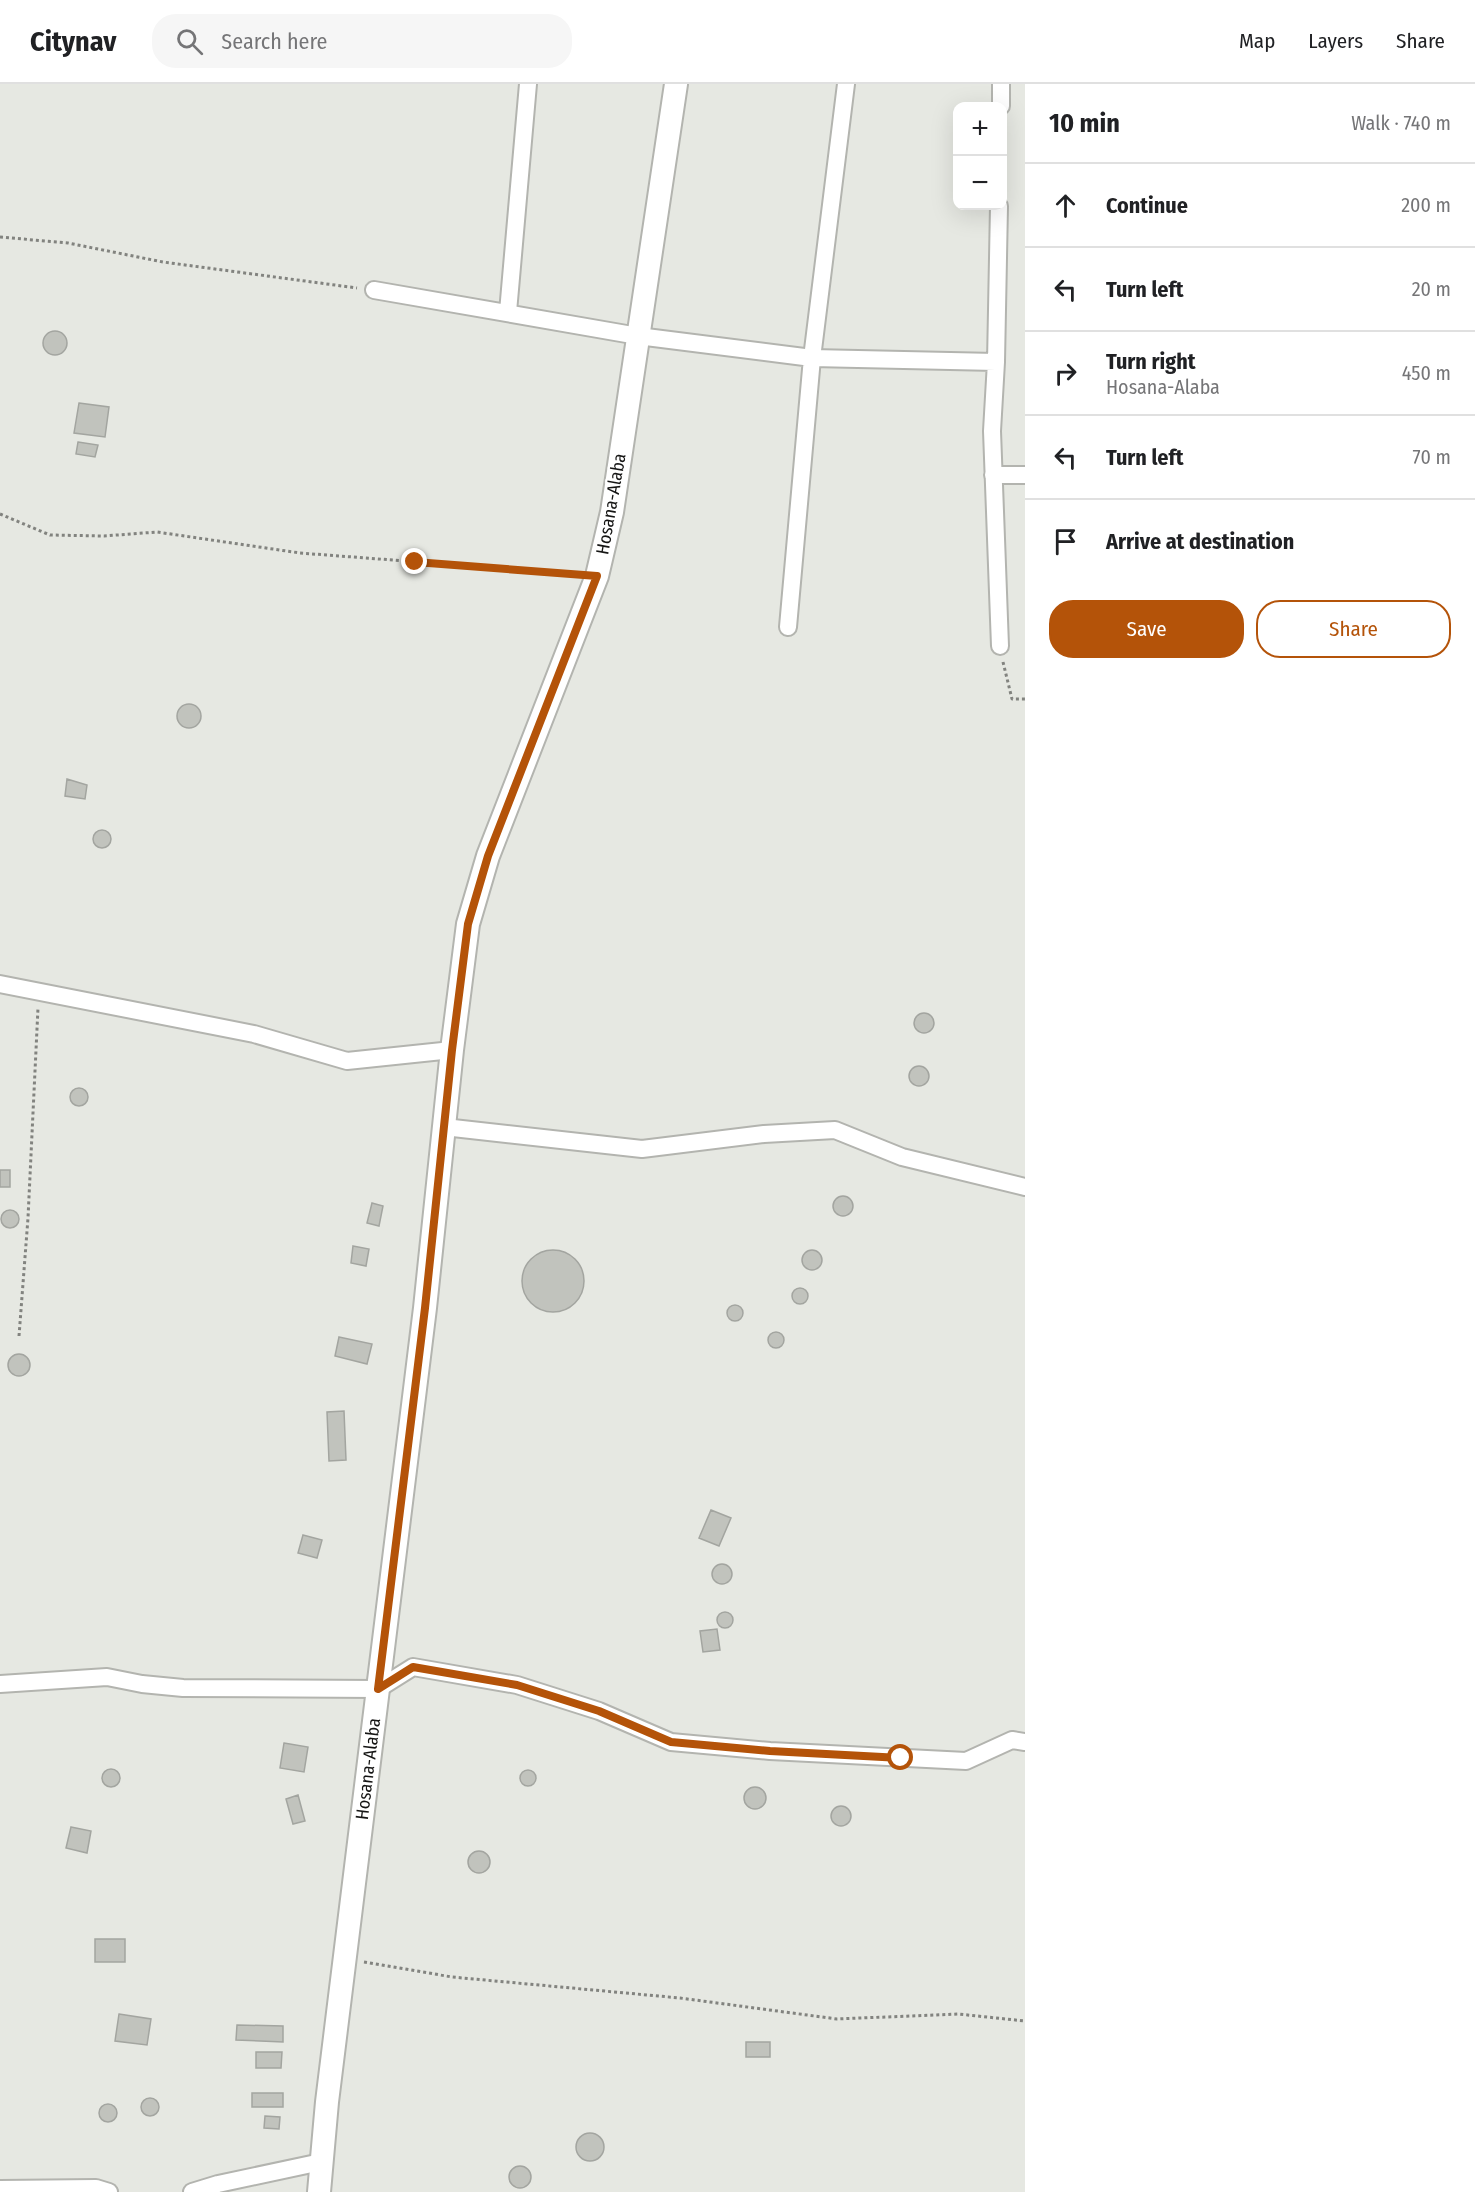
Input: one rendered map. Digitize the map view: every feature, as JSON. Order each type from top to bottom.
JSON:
[{"type":"main road","name":"Hosana-Alaba","points":[[320,2192],[321,2162],[344,1958],[425,1308],[452,1050],[468,924],[488,856],[597,576],[612,512],[676,84]]},
{"type":"street","points":[[508,312],[528,84]]},
{"type":"street","points":[[788,627],[812,358],[846,84]]},
{"type":"street","points":[[1001,84],[1001,102]]},
{"type":"street","points":[[999,210],[996,362],[992,431],[1000,646]]},
{"type":"street","points":[[374,290],[638,336],[812,358],[996,362]]},
{"type":"street","points":[[993,475],[1025,474]]},
{"type":"street","points":[[0,984],[254,1034],[347,1061],[452,1050]]},
{"type":"street","points":[[444,1127],[642,1149],[765,1134],[835,1130],[902,1157],[1025,1187]]},
{"type":"street","points":[[0,1684],[107,1677],[142,1684],[183,1688],[378,1689],[413,1667],[517,1685],[599,1711],[671,1742],[770,1751],[966,1761],[1012,1740],[1025,1742]]},
{"type":"street","points":[[192,2192],[218,2184],[321,2162]]},
{"type":"street","points":[[0,2188],[96,2188],[109,2192]]},
{"type":"path","points":[[0,237],[68,243],[163,262],[374,290]]},
{"type":"path","points":[[0,514],[50,535],[104,536],[158,532],[300,553],[597,576]]},
{"type":"path","points":[[1000,646],[1012,699],[1025,699]]},
{"type":"path","points":[[19,1336],[28,1218],[39,991]]},
{"type":"path","points":[[344,1958],[452,1977],[680,1998],[837,2019],[958,2014],[1025,2020]]},
{"type":"building","points":[[55,331],[64,334],[67,343],[64,352],[55,355],[46,352],[43,343],[46,334]]},
{"type":"building","points":[[79,403],[109,407],[105,437],[74,433]]},
{"type":"building","points":[[78,442],[98,445],[95,457],[76,454]]},
{"type":"building","points":[[189,704],[198,707],[201,716],[198,725],[189,728],[180,725],[177,716],[180,707]]},
{"type":"building","points":[[67,779],[87,785],[85,799],[65,796]]},
{"type":"building","points":[[102,830],[108,833],[111,839],[108,845],[102,848],[96,845],[93,839],[96,833]]},
{"type":"building","points":[[924,1013],[931,1016],[934,1023],[931,1030],[924,1033],[917,1030],[914,1023],[917,1016]]},
{"type":"building","points":[[915,1066],[923,1066],[929,1072],[929,1080],[923,1086],[915,1086],[909,1080],[909,1072]]},
{"type":"building","points":[[79,1088],[85,1091],[88,1097],[85,1103],[79,1106],[73,1103],[70,1097],[73,1091]]},
{"type":"building","points":[[0,1170],[10,1170],[10,1187],[0,1187]]},
{"type":"building","points":[[839,1196],[847,1196],[853,1202],[853,1210],[847,1216],[839,1216],[833,1210],[833,1202]]},
{"type":"building","points":[[372,1203],[383,1206],[379,1226],[367,1223]]},
{"type":"building","points":[[10,1210],[16,1213],[19,1219],[16,1225],[10,1228],[4,1225],[1,1219],[4,1213]]},
{"type":"building","points":[[353,1246],[369,1249],[366,1266],[351,1263]]},
{"type":"building","points":[[553,1250],[570,1255],[575,1259],[579,1264],[584,1281],[579,1298],[575,1303],[570,1307],[553,1312],[536,1307],[531,1303],[527,1298],[522,1281],[527,1264],[531,1259],[536,1255]]},
{"type":"building","points":[[812,1250],[819,1253],[822,1260],[819,1267],[812,1270],[805,1267],[802,1260],[805,1253]]},
{"type":"building","points":[[800,1288],[806,1290],[808,1296],[806,1302],[800,1304],[794,1302],[792,1296],[794,1290]]},
{"type":"building","points":[[735,1305],[741,1307],[743,1313],[741,1319],[735,1321],[729,1319],[727,1313],[729,1307]]},
{"type":"building","points":[[776,1332],[782,1334],[784,1340],[782,1346],[776,1348],[770,1346],[768,1340],[770,1334]]},
{"type":"building","points":[[339,1337],[372,1344],[367,1364],[335,1356]]},
{"type":"building","points":[[19,1354],[27,1357],[30,1365],[27,1373],[19,1376],[11,1373],[8,1365],[11,1357]]},
{"type":"building","points":[[344,1411],[346,1460],[329,1461],[327,1412]]},
{"type":"building","points":[[711,1510],[731,1518],[719,1546],[699,1538]]},
{"type":"building","points":[[303,1535],[322,1540],[317,1558],[298,1553]]},
{"type":"building","points":[[722,1564],[729,1567],[732,1574],[729,1581],[722,1584],[715,1581],[712,1574],[715,1567]]},
{"type":"building","points":[[725,1612],[731,1614],[733,1620],[731,1626],[725,1628],[719,1626],[717,1620],[719,1614]]},
{"type":"building","points":[[717,1629],[720,1650],[703,1652],[700,1631]]},
{"type":"building","points":[[284,1743],[308,1747],[304,1772],[280,1768]]},
{"type":"building","points":[[111,1769],[117,1772],[120,1778],[117,1784],[111,1787],[105,1784],[102,1778],[105,1772]]},
{"type":"building","points":[[528,1770],[534,1772],[536,1778],[534,1784],[528,1786],[522,1784],[520,1778],[522,1772]]},
{"type":"building","points":[[755,1787],[765,1794],[766,1798],[759,1808],[755,1809],[745,1802],[744,1798],[751,1788]]},
{"type":"building","points":[[298,1795],[305,1821],[293,1824],[286,1799]]},
{"type":"building","points":[[841,1806],[848,1809],[851,1816],[848,1823],[841,1826],[834,1823],[831,1816],[834,1809]]},
{"type":"building","points":[[71,1827],[91,1831],[87,1853],[66,1848]]},
{"type":"building","points":[[479,1851],[487,1854],[490,1862],[487,1870],[479,1873],[471,1870],[468,1862],[471,1854]]},
{"type":"building","points":[[95,1939],[125,1939],[125,1962],[95,1962]]},
{"type":"building","points":[[119,2014],[151,2019],[147,2045],[115,2041]]},
{"type":"building","points":[[237,2025],[283,2026],[283,2042],[236,2040]]},
{"type":"building","points":[[746,2042],[770,2042],[770,2057],[746,2057]]},
{"type":"building","points":[[256,2052],[282,2052],[281,2068],[256,2068]]},
{"type":"building","points":[[252,2093],[283,2093],[283,2107],[252,2107]]},
{"type":"building","points":[[150,2098],[156,2101],[159,2107],[156,2113],[150,2116],[144,2113],[141,2107],[144,2101]]},
{"type":"building","points":[[108,2104],[114,2107],[117,2113],[114,2119],[108,2122],[102,2119],[99,2113],[102,2107]]},
{"type":"building","points":[[265,2116],[280,2117],[279,2129],[264,2128]]},
{"type":"building","points":[[590,2133],[600,2137],[604,2147],[600,2157],[590,2161],[580,2157],[576,2147],[580,2137]]},
{"type":"building","points":[[520,2166],[528,2169],[531,2177],[528,2185],[520,2188],[512,2185],[509,2177],[512,2169]]},
{"type":"route","points":[[415,562],[597,576],[488,856],[468,924],[452,1050],[425,1308],[378,1689],[413,1667],[517,1685],[599,1711],[671,1742],[770,1751],[901,1758]]}]
